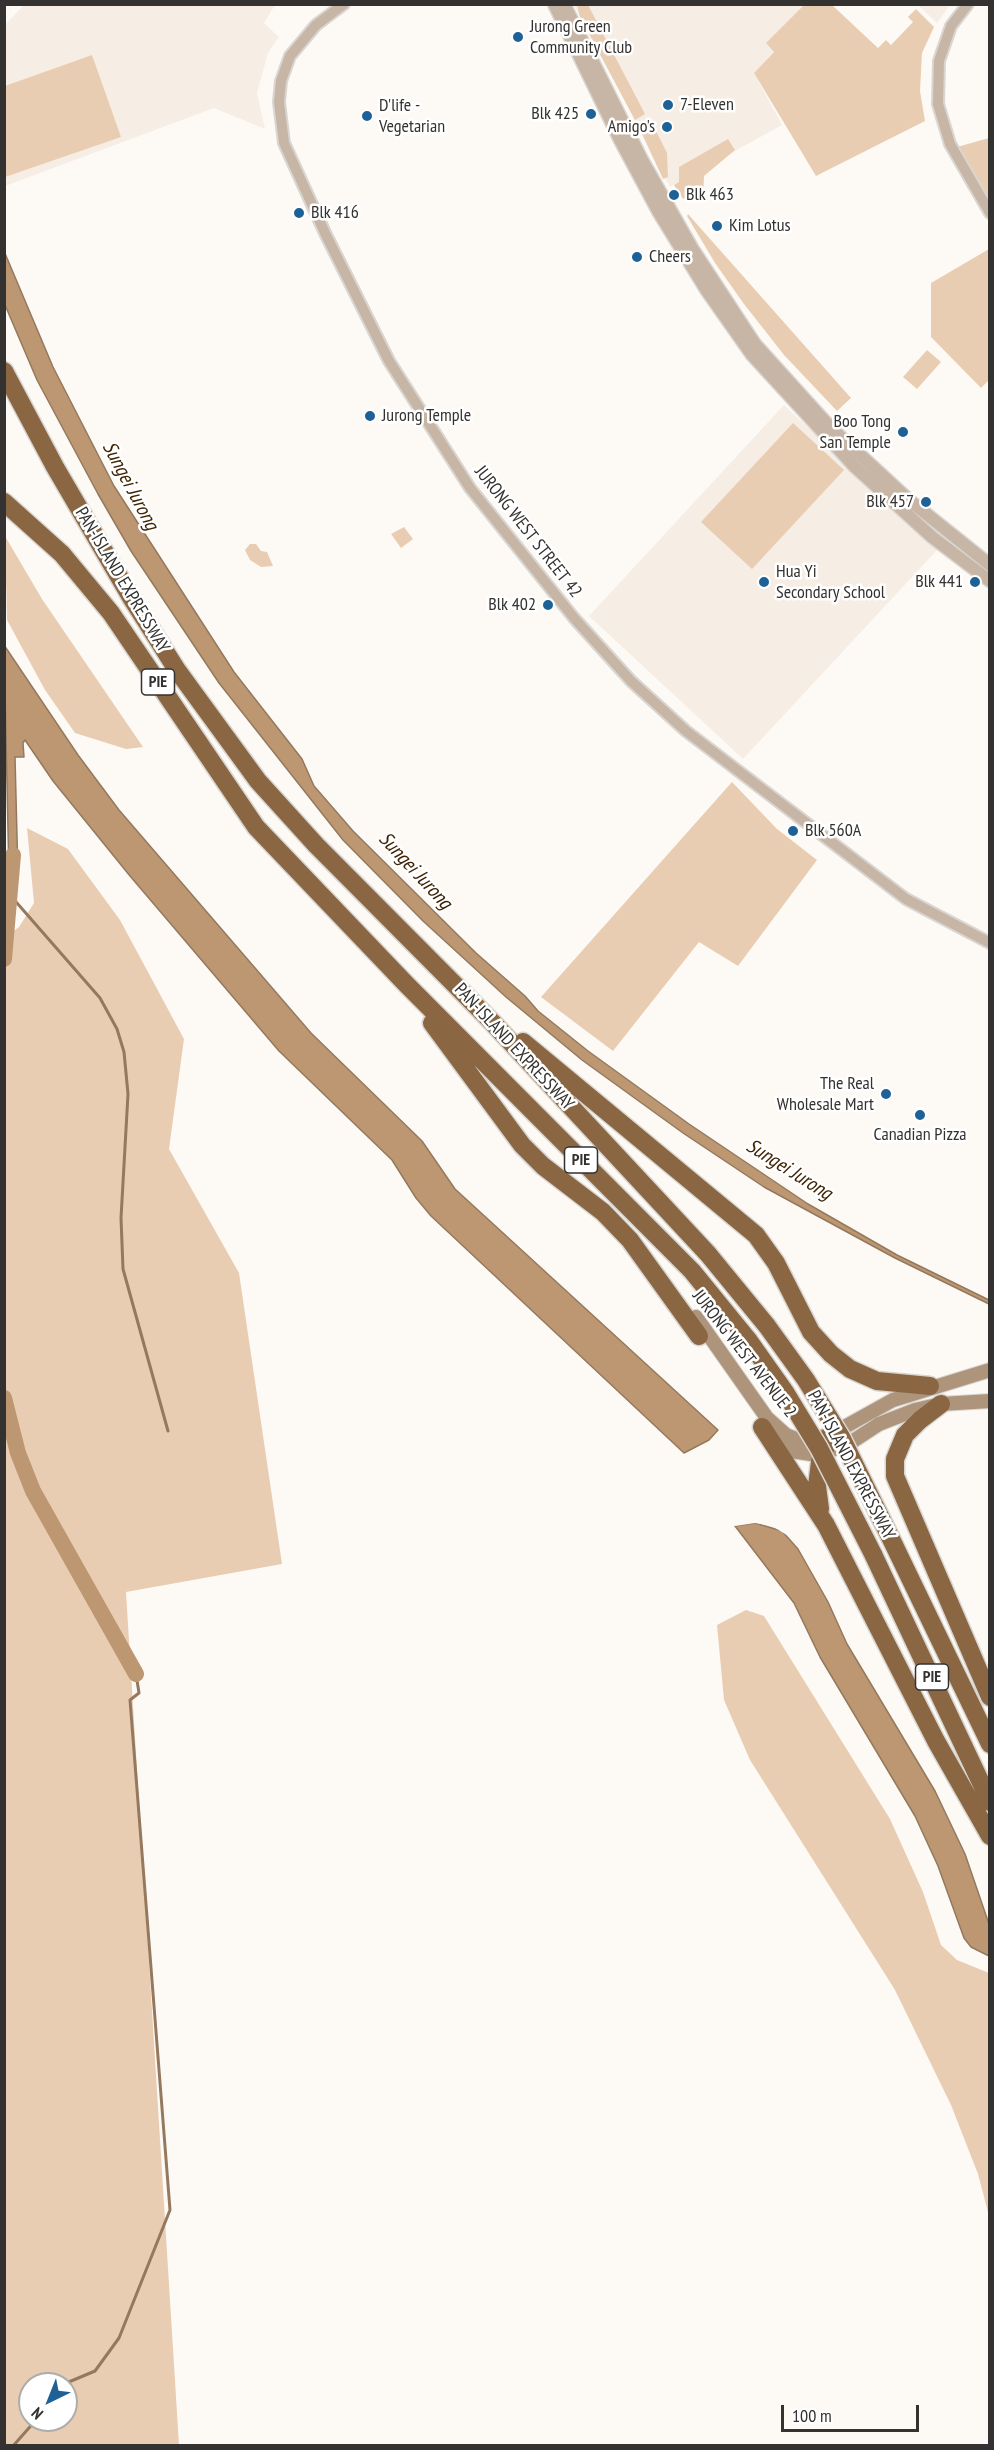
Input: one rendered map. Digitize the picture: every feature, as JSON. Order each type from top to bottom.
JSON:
[{"type":"highway","name":"PAN-ISLAND EXPRESSWAY","points":[[4,371],[55,467],[132,599],[212,721],[258,782],[316,845],[477,1006],[708,1254],[767,1326],[806,1380],[841,1437],[990,1744]]},
{"type":"highway","name":"PAN-ISLAND EXPRESSWAY","points":[[4,502],[62,554],[111,613],[255,827],[406,984],[692,1271],[749,1341],[819,1448],[873,1554],[990,1802]]},
{"type":"highway","points":[[406,984],[440,1035],[472,1074],[522,1145],[543,1166],[603,1212],[630,1240],[699,1336]]},
{"type":"highway","points":[[477,1006],[567,1077],[756,1235],[776,1263],[811,1332],[831,1354],[850,1369],[877,1381],[930,1386]]},
{"type":"highway","points":[[941,1404],[920,1420],[905,1436],[895,1458],[895,1476],[990,1697]]},
{"type":"highway","points":[[762,1427],[826,1525],[936,1742],[990,1836]]},
{"type":"highway","points":[[826,1525],[818,1502],[817,1486],[823,1454],[830,1435]]},
{"type":"main road","name":"JURONG WEST AVENUE 2","points":[[671,1295],[687,1304],[776,1427],[796,1439],[806,1440],[830,1435],[894,1400],[930,1386],[990,1370]]},
{"type":"main road","name":"JURONG WEST AVENUE 2","points":[[699,1336],[762,1427],[791,1451],[823,1454],[850,1443],[879,1424],[900,1415],[941,1404],[990,1401]]},
{"type":"street","name":"JURONG WEST STREET 42","points":[[344,4],[316,25],[290,56],[282,81],[279,102],[284,142],[325,233],[390,361],[470,488],[574,618],[631,681],[686,731],[906,899],[990,943]]},
{"type":"street","points":[[554,4],[620,140],[658,211],[707,291],[752,355],[854,466],[932,537],[990,581]]},
{"type":"street","points":[[564,4],[669,206],[721,295],[755,344],[831,428],[909,500],[990,565]]},
{"type":"street","points":[[968,4],[951,26],[941,52],[938,104],[950,144],[990,213]]},
{"type":"shaded area","points":[[24,5],[275,5],[264,23],[279,37],[268,53],[257,93],[265,129],[214,108],[5,186],[4,26]]},
{"type":"shaded area","points":[[574,5],[817,5],[754,73],[782,125],[670,187]]},
{"type":"shaded area","points":[[577,5],[588,5],[645,114],[635,120],[580,17]]},
{"type":"shaded area","points":[[804,5],[832,5],[878,48],[886,40],[891,45],[913,22],[908,17],[916,9],[934,27],[922,53],[920,91],[925,121],[816,176],[754,73],[774,52],[766,43]]},
{"type":"shaded area","points":[[918,5],[950,5],[937,23]]},
{"type":"shaded area","points":[[92,55],[121,137],[5,177],[5,86]]},
{"type":"shaded area","points":[[654,127],[667,153],[668,177],[663,179],[642,134]]},
{"type":"shaded area","points":[[989,138],[989,208],[957,147]]},
{"type":"shaded area","points":[[728,139],[735,150],[704,176],[703,200],[688,197],[683,199],[674,185],[679,182],[679,167]]},
{"type":"shaded area","points":[[688,214],[851,398],[837,411],[784,355],[744,304],[715,263],[687,216]]},
{"type":"shaded area","points":[[989,249],[989,380],[981,388],[931,337],[931,283]]},
{"type":"shaded area","name":"Sungei Jurong","points":[[4,251],[53,367],[114,486],[234,672],[302,759],[314,786],[353,831],[476,953],[525,996],[538,1011],[588,1051],[689,1124],[808,1204],[897,1255],[989,1300],[989,1304],[895,1258],[764,1187],[683,1133],[582,1060],[506,997],[423,921],[343,840],[219,683],[131,551],[98,494],[37,380],[5,305]]},
{"type":"shaded area","points":[[927,350],[941,362],[917,389],[903,377]]},
{"type":"shaded area","name":"Hua Yi Secondary School","points":[[784,405],[938,549],[743,759],[589,616]]},
{"type":"shaded area","points":[[793,423],[844,470],[752,569],[701,522]]},
{"type":"shaded area","points":[[404,527],[413,539],[401,548],[391,534]]},
{"type":"shaded area","points":[[5,536],[42,599],[143,747],[126,749],[75,733],[45,690],[7,620]]},
{"type":"shaded area","points":[[250,544],[256,544],[261,551],[267,552],[273,566],[261,567],[250,560],[245,550]]},
{"type":"shaded area","points":[[4,645],[78,755],[119,810],[311,1033],[422,1141],[455,1189],[718,1430],[709,1440],[684,1453],[431,1216],[416,1198],[392,1160],[279,1051],[130,876],[53,781],[25,740],[23,743],[24,757],[15,757],[18,876],[9,877]]},
{"type":"shaded area","points":[[732,782],[777,829],[817,860],[738,966],[699,942],[613,1051],[541,997]]},
{"type":"shaded area","points":[[27,828],[68,849],[120,920],[184,1039],[169,1149],[239,1273],[282,1564],[126,1592],[179,2445],[5,2445],[4,938],[19,927],[34,903]]},
{"type":"shaded area","points":[[755,1523],[782,1531],[798,1549],[828,1602],[847,1644],[935,1791],[965,1854],[989,1924],[989,1956],[971,1947],[964,1938],[938,1866],[915,1816],[820,1657],[794,1603],[735,1526]]},
{"type":"shaded area","points":[[746,1610],[764,1616],[890,1819],[923,1892],[941,1945],[957,1960],[989,1973],[989,2216],[978,2174],[951,2105],[895,1990],[750,1760],[724,1700],[717,1625]]},
{"type":"pier","points":[[755,1520],[783,1528],[790,1537],[772,1526],[755,1523],[735,1526],[733,1524]]},
{"type":"waterway","points":[[4,959],[13,855]]},
{"type":"waterway","points":[[10,895],[100,998],[117,1029],[124,1052],[128,1094],[121,1218],[123,1269],[168,1431]]},
{"type":"waterway","points":[[4,1398],[18,1453],[33,1491],[136,1674]]},
{"type":"waterway","points":[[78,2378],[95,2371],[119,2338],[170,2210],[130,1700],[139,1693],[136,1674]]},
{"type":"waterway","points":[[13,2446],[25,2432]]},
{"type":"place","name":"Jurong Green Community Club","points":[[518,37]]},
{"type":"place","name":"7-Eleven","points":[[668,105]]},
{"type":"place","name":"Blk 425","points":[[591,114]]},
{"type":"place","name":"D'life - Vegetarian","points":[[367,116]]},
{"type":"place","name":"Amigo's","points":[[667,127]]},
{"type":"place","name":"Blk 463","points":[[674,195]]},
{"type":"place","name":"Blk 416","points":[[299,213]]},
{"type":"place","name":"Kim Lotus","points":[[717,226]]},
{"type":"place","name":"Cheers","points":[[637,257]]},
{"type":"place","name":"Jurong Temple","points":[[370,416]]},
{"type":"place","name":"Boo Tong San Temple","points":[[903,432]]},
{"type":"place","name":"Blk 457","points":[[926,502]]},
{"type":"place","name":"Hua Yi Secondary School","points":[[764,582]]},
{"type":"place","name":"Blk 441","points":[[975,582]]},
{"type":"place","name":"Blk 402","points":[[548,605]]},
{"type":"place","name":"Blk 560A","points":[[793,831]]},
{"type":"place","name":"The Real Wholesale Mart","points":[[886,1094]]},
{"type":"place","name":"Canadian Pizza","points":[[920,1115]]}]
